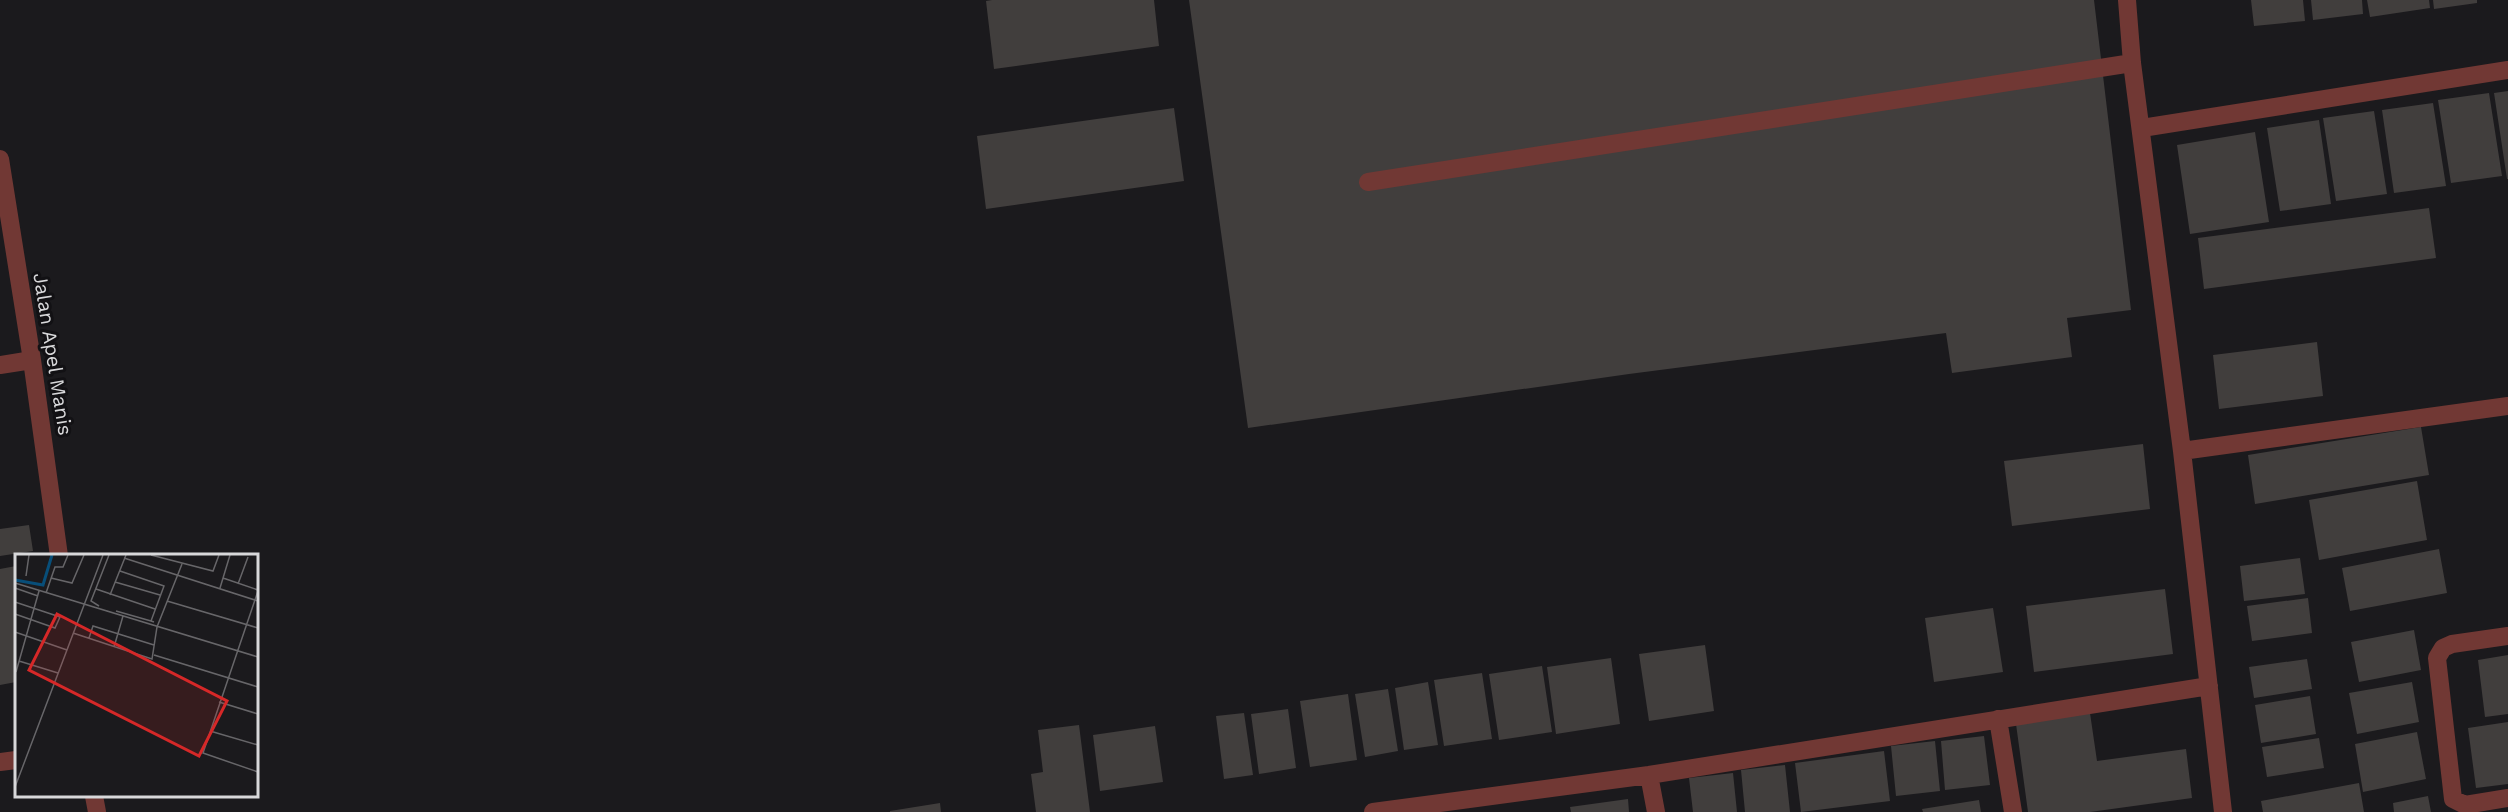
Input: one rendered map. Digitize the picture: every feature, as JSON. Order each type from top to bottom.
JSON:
[{"type":"street","points":[[2127,0],[2132,63],[2182,452],[2223,812]]},
{"type":"street","points":[[1368,182],[2132,63]]},
{"type":"street","points":[[2142,128],[2508,70]]},
{"type":"street","name":"Jalan Apel Manis","points":[[0,159],[32,360],[59,554]]},
{"type":"street","points":[[0,365],[32,360]]},
{"type":"street","points":[[2182,452],[2508,406]]},
{"type":"street","points":[[2508,636],[2452,644],[2444,648],[2437,658],[2453,799],[2465,805],[2508,798]]},
{"type":"street","points":[[1373,812],[1649,775],[2209,686]]},
{"type":"street","points":[[1998,719],[2013,812]]},
{"type":"street","points":[[0,762],[15,760]]},
{"type":"street","points":[[1649,775],[1656,812]]},
{"type":"street","points":[[94,797],[97,812]]},
{"type":"building","points":[[1154,0],[1159,46],[994,69],[986,1]]},
{"type":"building","points":[[1189,0],[2094,0],[2131,310],[2067,318],[2072,357],[1952,373],[1946,333],[1629,374],[1248,428]]},
{"type":"building","points":[[2251,0],[2303,0],[2305,21],[2254,26]]},
{"type":"building","points":[[2311,0],[2362,0],[2363,14],[2313,20]]},
{"type":"building","points":[[2367,0],[2429,0],[2430,8],[2370,17]]},
{"type":"building","points":[[2433,0],[2477,0],[2477,3],[2434,9]]},
{"type":"building","points":[[2508,91],[2508,179],[2507,179],[2494,93]]},
{"type":"building","points":[[2489,93],[2502,176],[2451,183],[2438,100]]},
{"type":"building","points":[[2433,103],[2446,186],[2394,193],[2382,110]]},
{"type":"building","points":[[1174,108],[1184,181],[986,209],[977,136]]},
{"type":"building","points":[[2374,111],[2387,194],[2336,201],[2323,118]]},
{"type":"building","points":[[2319,120],[2331,204],[2280,211],[2267,128]]},
{"type":"building","points":[[2255,132],[2269,222],[2190,234],[2177,145]]},
{"type":"building","points":[[2429,208],[2436,258],[2204,289],[2198,238]]},
{"type":"building","points":[[2317,342],[2323,396],[2219,409],[2213,355]]},
{"type":"building","points":[[2421,427],[2429,475],[2255,504],[2248,455]]},
{"type":"building","points":[[2143,444],[2150,509],[2012,526],[2004,461]]},
{"type":"building","points":[[2417,481],[2427,540],[2319,560],[2309,500]]},
{"type":"building","points":[[29,525],[33,551],[0,556],[0,529]]},
{"type":"building","points":[[2439,549],[2447,593],[2350,611],[2342,568]]},
{"type":"building","points":[[2300,558],[2305,594],[2244,601],[2240,566]]},
{"type":"building","points":[[15,566],[15,682],[0,685],[0,569]]},
{"type":"building","points":[[2165,589],[2173,654],[2034,672],[2026,606]]},
{"type":"building","points":[[2308,598],[2312,633],[2252,641],[2247,606]]},
{"type":"building","points":[[1993,608],[2003,672],[1934,682],[1925,618]]},
{"type":"building","points":[[2414,630],[2421,670],[2359,682],[2351,642]]},
{"type":"building","points":[[1705,645],[1714,711],[1649,721],[1639,654]]},
{"type":"building","points":[[2508,655],[2508,714],[2485,717],[2478,660]]},
{"type":"building","points":[[1611,658],[1620,724],[1556,734],[1547,667]]},
{"type":"building","points":[[2307,659],[2312,689],[2254,698],[2249,667]]},
{"type":"building","points":[[1542,666],[1552,732],[1499,740],[1489,674]]},
{"type":"building","points":[[1482,673],[1492,739],[1444,746],[1434,680]]},
{"type":"building","points":[[1428,682],[1438,745],[1404,750],[1395,688]]},
{"type":"building","points":[[2412,682],[2419,722],[2357,734],[2349,693]]},
{"type":"building","points":[[1388,689],[1398,751],[1365,757],[1355,694]]},
{"type":"building","points":[[1348,694],[1357,760],[1310,767],[1300,701]]},
{"type":"building","points":[[2310,696],[2316,734],[2261,743],[2255,705]]},
{"type":"building","points":[[1288,709],[1296,768],[1259,774],[1251,714]]},
{"type":"building","points":[[1244,713],[1253,775],[1224,779],[1216,716]]},
{"type":"building","points":[[2090,713],[2097,761],[2186,749],[2192,798],[2090,812],[2028,812],[2016,724]]},
{"type":"building","points":[[2508,722],[2508,784],[2476,788],[2468,728]]},
{"type":"building","points":[[1079,725],[1090,812],[1036,812],[1031,774],[1043,772],[1038,730]]},
{"type":"building","points":[[1155,726],[1163,782],[1100,791],[1093,735]]},
{"type":"building","points":[[2417,732],[2426,779],[2363,792],[2355,744]]},
{"type":"building","points":[[1984,736],[1990,785],[1945,790],[1941,741]]},
{"type":"building","points":[[2319,738],[2324,768],[2267,777],[2262,747]]},
{"type":"building","points":[[1935,741],[1940,791],[1896,796],[1891,746]]},
{"type":"building","points":[[1884,751],[1890,801],[1801,812],[1795,763]]},
{"type":"building","points":[[1785,765],[1790,812],[1745,812],[1741,770]]},
{"type":"building","points":[[1733,773],[1737,812],[1693,812],[1689,778]]},
{"type":"building","points":[[2359,783],[2364,812],[2263,812],[2261,801]]},
{"type":"building","points":[[2428,796],[2431,812],[2394,812],[2393,803]]},
{"type":"building","points":[[1628,799],[1629,812],[1571,812],[1570,807]]},
{"type":"building","points":[[1979,800],[1981,812],[1923,812],[1922,809]]},
{"type":"building","points":[[940,803],[941,812],[890,812],[890,811]]}]
